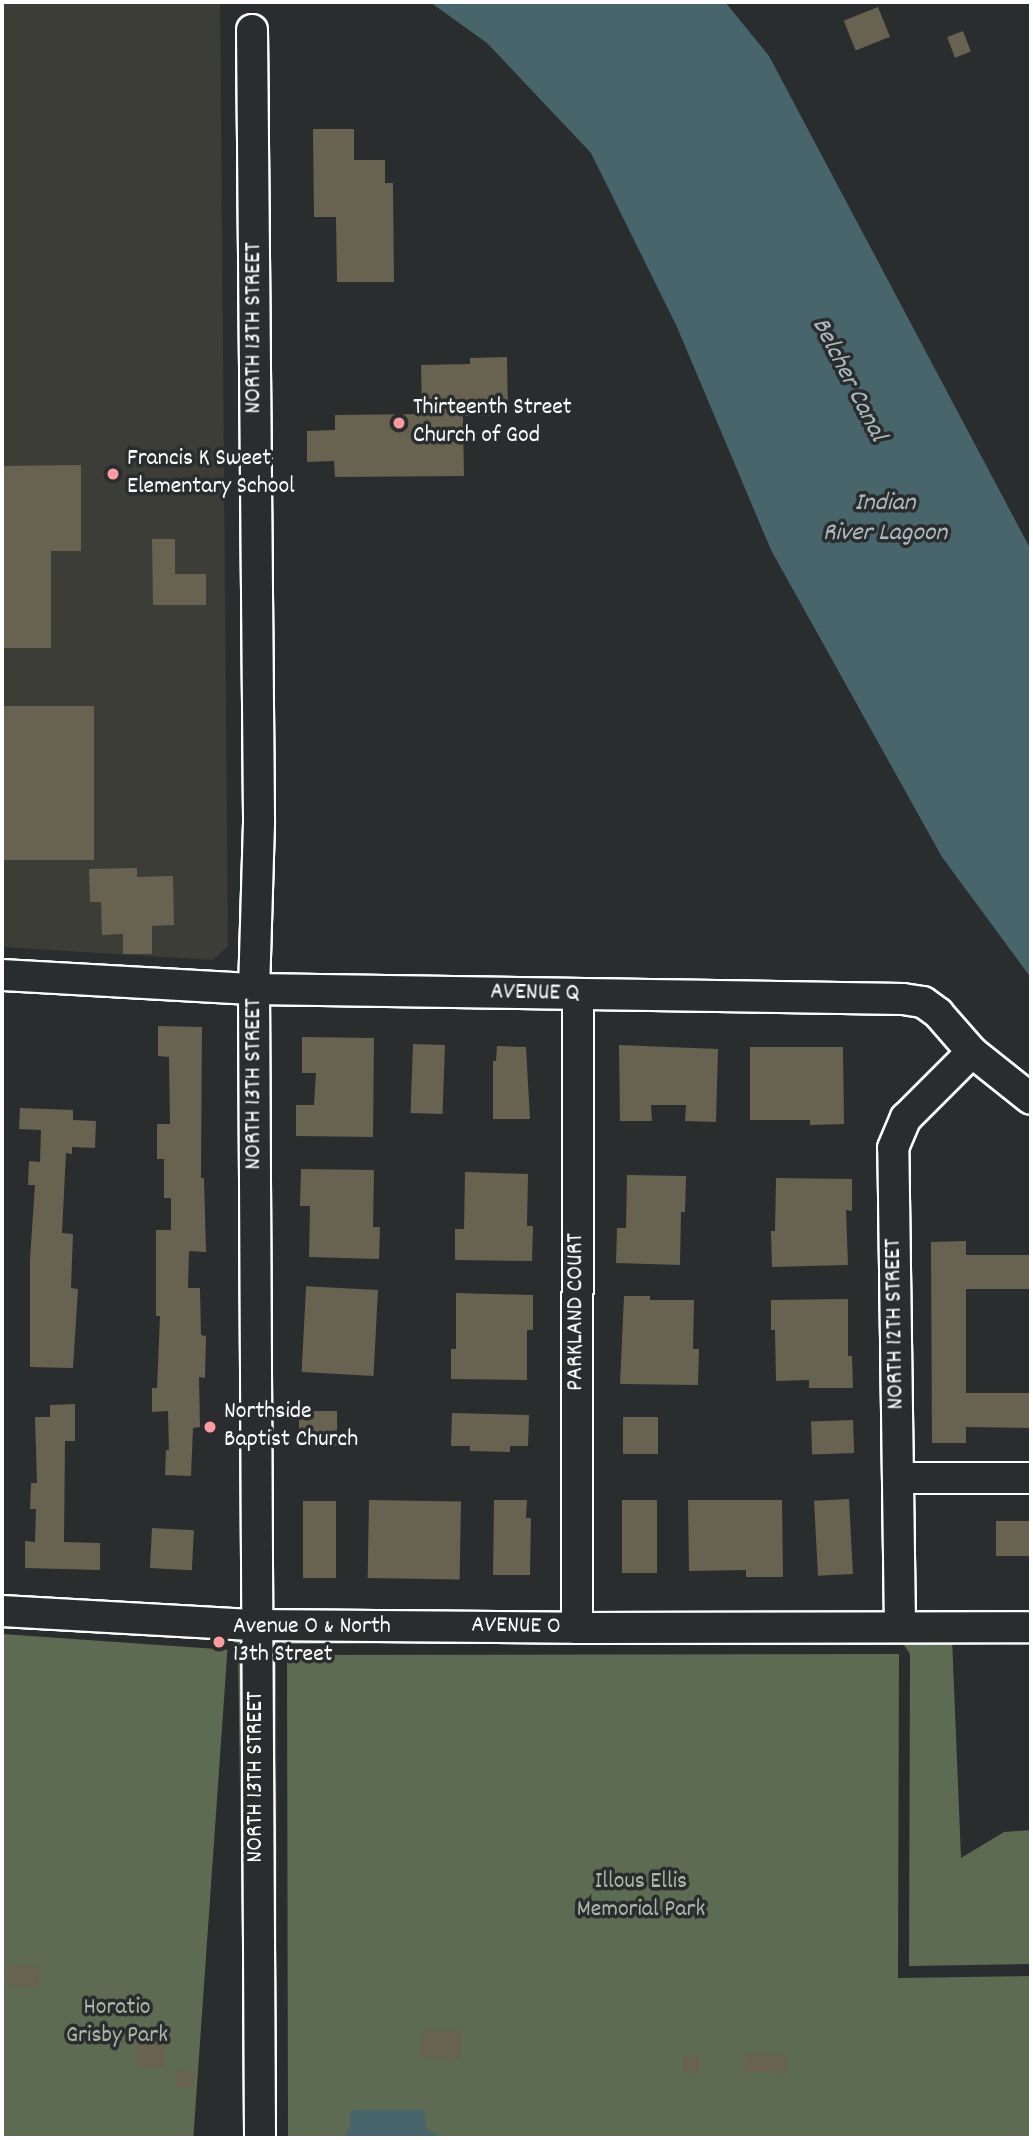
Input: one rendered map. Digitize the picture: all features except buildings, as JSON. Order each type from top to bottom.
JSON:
[{"type":"street","name":"NORTH 13TH STREET","points":[[252,30],[259,823],[254,989],[260,2138]]},
{"type":"street","name":"AVENUE Q","points":[[2,975],[254,989],[903,999],[923,1002],[938,1013],[972,1052],[1031,1100]]},
{"type":"street","name":"PARKLAND COURT","points":[[577,1628],[578,995]]},
{"type":"street","name":"NORTH 12TH STREET","points":[[900,1626],[893,1148],[906,1118],[972,1052]]},
{"type":"street","points":[[898,1478],[1031,1478]]},
{"type":"street","name":"AVENUE O","points":[[2,1611],[256,1625],[577,1628],[1031,1627]]},
{"type":"shaded area","name":"Francis K Sweet Elementary School","points":[[2,2],[220,2],[228,946],[213,960],[2,947]]},
{"type":"green space","name":"Horatio Grisby Park","points":[[2,1634],[227,1650],[193,2138],[2,2138]]},
{"type":"green space","points":[[228,1637],[245,1637],[249,2138],[245,2138],[238,1646]]},
{"type":"green space","points":[[267,1637],[952,1638],[961,1858],[1004,1832],[1031,1830],[1031,1964],[909,1966],[910,1654],[902,1642],[283,1644],[276,1655],[277,2138],[271,2138]]},
{"type":"green space","name":"Illous Ellis Memorial Park","points":[[899,1654],[898,1978],[1031,1976],[1031,2138],[288,2138],[287,1655]]},
{"type":"water","name":"Indian River Lagoon","points":[[430,2],[725,2],[769,56],[1031,550],[1031,978],[942,857],[771,550],[677,327],[591,153],[487,43]]},
{"type":"water","points":[[424,2110],[426,2129],[445,2138],[344,2138],[350,2127],[350,2112]]},
{"type":"place","name":"Thirteenth Street Church of God","points":[[399,423]]},
{"type":"place","name":"Francis K Sweet Elementary School","points":[[113,474]]},
{"type":"place","name":"Northside Baptist Church","points":[[210,1427]]},
{"type":"place","name":"Avenue O & North 13th Street","points":[[219,1642]]},
{"type":"water label","name":"Belcher Canal","points":[[848,380]]}]
